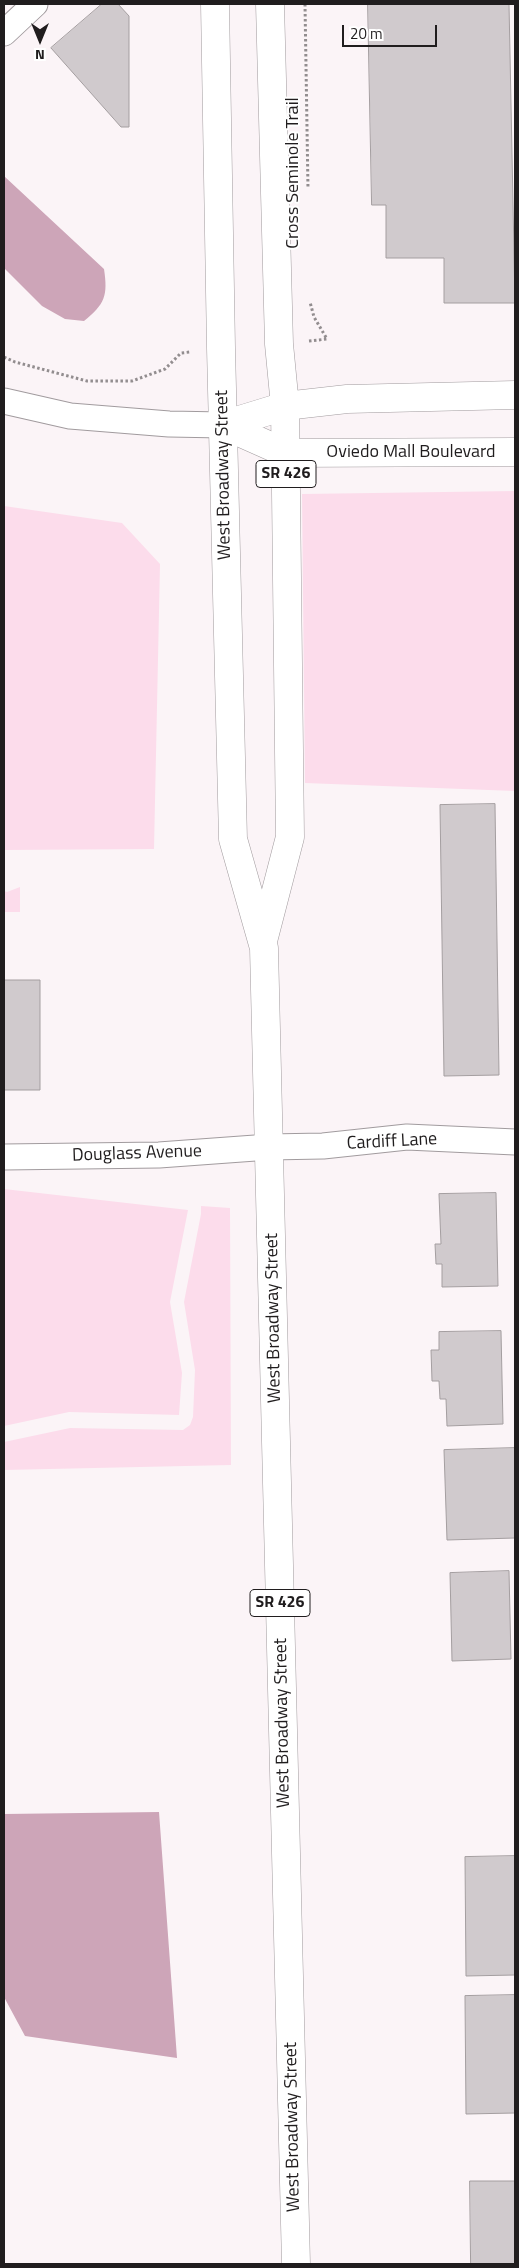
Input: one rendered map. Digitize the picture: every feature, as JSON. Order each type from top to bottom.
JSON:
[{"type":"main road","name":"West Broadway Street","points":[[215,4],[233,839],[264,941],[296,2264]]},
{"type":"main road","name":"West Broadway Street","points":[[264,941],[290,837],[285,406],[279,344],[270,4]]},
{"type":"main road","name":"Oviedo Mall Boulevard","points":[[223,425],[285,406],[348,399],[515,395]]},
{"type":"main road","name":"Oviedo Mall Boulevard","points":[[223,425],[286,453],[515,452]]},
{"type":"street","points":[[4,33],[35,4]]},
{"type":"street","name":"Oviedo Mall Boulevard","points":[[4,401],[70,416],[169,424],[223,425]]},
{"type":"street","name":"Cardiff Lane","points":[[270,1147],[323,1146],[407,1137],[515,1142]]},
{"type":"street","name":"Douglass Avenue","points":[[4,1157],[159,1155],[270,1147]]},
{"type":"path","name":"Cross Seminole Trail","points":[[305,4],[308,194]]},
{"type":"path","points":[[308,293],[314,317],[327,339]]},
{"type":"path","points":[[4,357],[15,362],[87,380],[132,381],[165,370],[181,353]]},
{"type":"shaded area","points":[[4,176],[104,269],[106,286],[103,299],[97,310],[84,321],[65,319],[42,306],[4,268]]},
{"type":"shaded area","points":[[515,491],[515,791],[305,783],[302,494]]},
{"type":"shaded area","points":[[4,506],[122,523],[160,564],[154,849],[4,850]]},
{"type":"shaded area","points":[[20,887],[20,912],[4,912],[4,891],[7,892]]},
{"type":"shaded area","points":[[4,1189],[188,1210],[170,1302],[182,1373],[179,1415],[69,1412],[4,1426]]},
{"type":"shaded area","points":[[201,1206],[230,1208],[231,1465],[4,1470],[4,1442],[70,1428],[183,1430],[190,1425],[193,1417],[195,1370],[184,1302]]},
{"type":"shaded area","points":[[159,1812],[177,2058],[25,2036],[4,1997],[4,1814]]},
{"type":"building","points":[[102,4],[118,4],[129,16],[129,127],[121,127],[51,48]]},
{"type":"building","points":[[368,4],[509,4],[515,303],[444,303],[444,258],[386,258],[386,205],[372,205]]},
{"type":"building","points":[[495,804],[499,1075],[444,1076],[440,805]]},
{"type":"building","points":[[4,980],[40,980],[40,1090],[4,1090]]},
{"type":"building","points":[[496,1193],[498,1286],[442,1287],[442,1264],[436,1264],[435,1244],[441,1244],[439,1194]]},
{"type":"building","points":[[501,1331],[503,1424],[447,1426],[446,1399],[440,1399],[439,1381],[432,1381],[431,1350],[439,1350],[439,1332]]},
{"type":"building","points":[[515,1448],[515,1538],[447,1540],[444,1450]]},
{"type":"building","points":[[509,1571],[511,1659],[452,1661],[450,1573]]},
{"type":"building","points":[[515,1856],[515,1975],[466,1976],[465,1857]]},
{"type":"building","points":[[515,1995],[515,2113],[466,2114],[465,1996]]},
{"type":"building","points":[[470,2181],[515,2181],[515,2264],[471,2264]]}]
